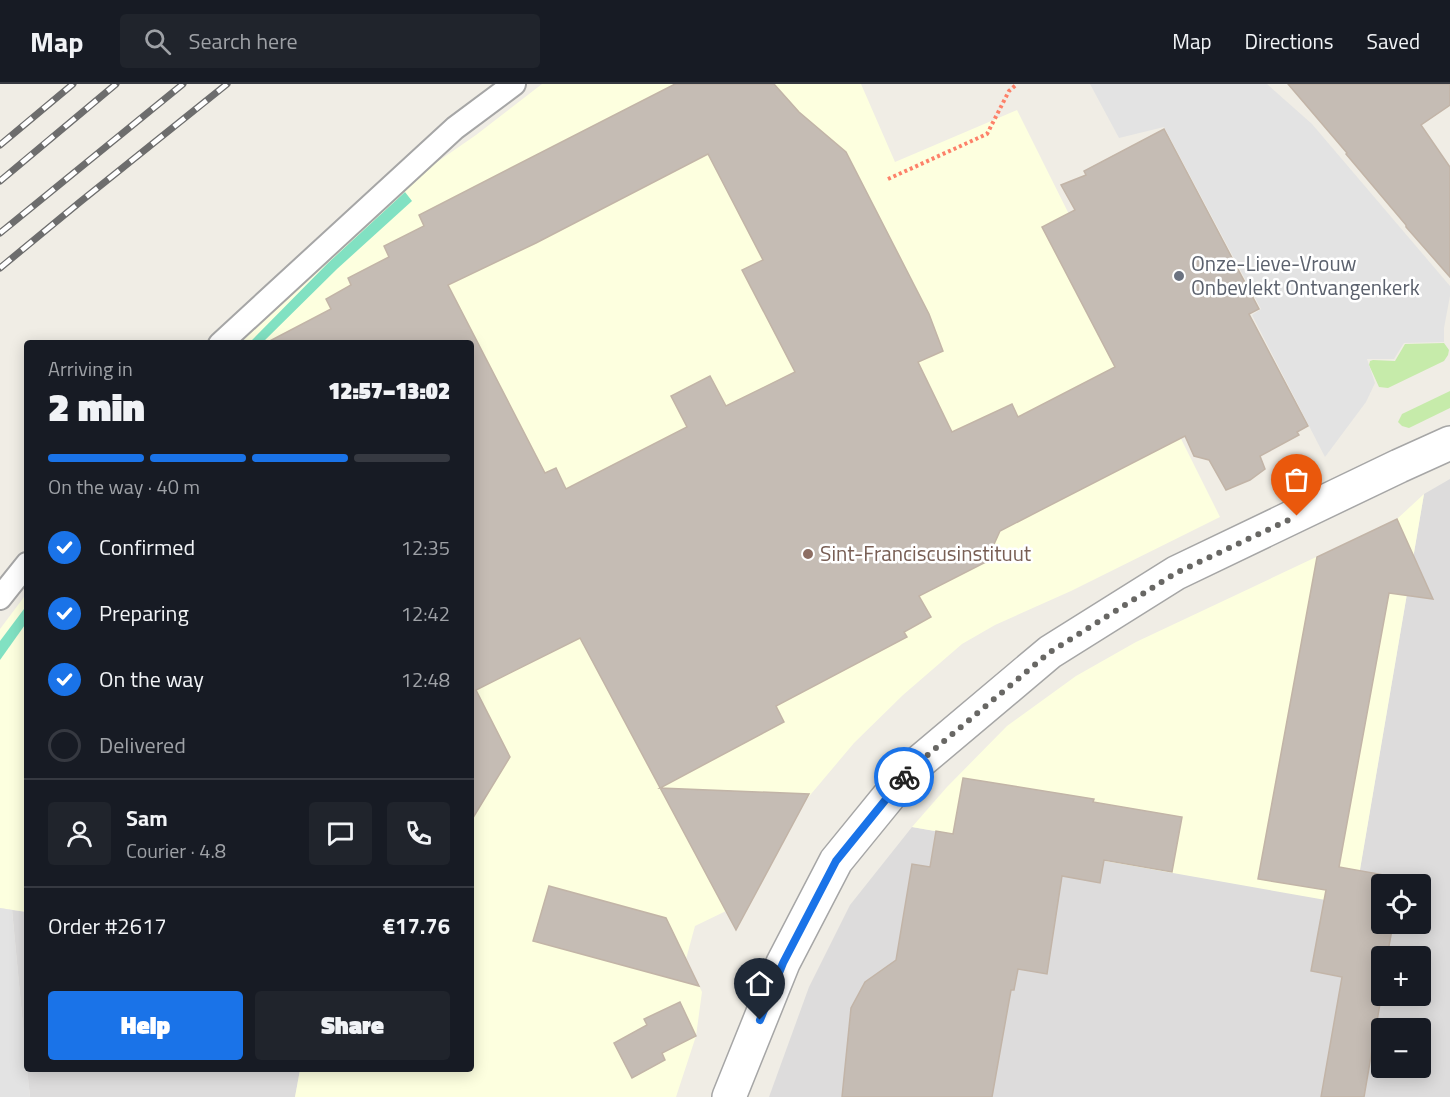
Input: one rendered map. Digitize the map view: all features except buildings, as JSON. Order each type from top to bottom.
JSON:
[{"type":"street","points":[[729,1097],[783,963],[836,861],[911,769],[1050,652],[1176,573],[1450,443]]},
{"type":"lane","points":[[224,340],[455,128],[514,84]]},
{"type":"lane","points":[[0,598],[24,568]]},
{"type":"path","points":[[888,179],[987,134],[1009,91],[1017,84]]},
{"type":"shaded area","name":"Sint-Franciscusinstituut","points":[[542,84],[861,84],[895,162],[1017,110],[1220,517],[1071,591],[995,625],[962,644],[903,695],[854,743],[806,800],[730,918],[726,911],[695,926],[686,959],[702,992],[696,1036],[676,1097],[295,1097],[300,1072],[474,1072],[474,340],[244,340],[388,196],[476,135]]},
{"type":"shaded area","points":[[1090,84],[1267,84],[1312,124],[1450,286],[1444,342],[1404,343],[1394,359],[1367,359],[1375,383],[1366,402],[1325,457],[1252,315],[1261,309],[1164,127],[1119,138]]},
{"type":"shaded area","points":[[1450,479],[1450,1097],[769,1097],[809,987],[850,905],[912,827],[1354,904],[1424,494]]},
{"type":"shaded area","points":[[1424,494],[1354,905],[912,827],[947,787],[1007,726],[1076,676],[1136,642],[1397,519]]},
{"type":"shaded area","points":[[24,597],[24,912],[0,908],[0,629]]},
{"type":"shaded area","points":[[0,908],[12,910],[24,1035],[24,1072],[28,1072],[30,1097],[0,1097]]},
{"type":"shaded area","points":[[12,910],[24,912],[24,1037]]},
{"type":"shaded area","points":[[27,1072],[300,1072],[295,1097],[30,1097]]},
{"type":"green space","points":[[405,192],[412,201],[337,269],[265,340],[252,340],[328,263]]},
{"type":"green space","points":[[1444,343],[1449,350],[1444,361],[1388,388],[1379,387],[1369,365],[1370,361],[1395,361],[1405,344]]},
{"type":"green space","points":[[1450,391],[1450,408],[1409,428],[1398,422],[1402,414]]},
{"type":"green space","points":[[24,609],[24,626],[0,660],[0,641]]},
{"type":"railway","points":[[0,145],[73,84]]},
{"type":"railway","points":[[0,181],[116,84]]},
{"type":"railway","points":[[0,233],[183,84]]},
{"type":"railway","points":[[0,268],[227,84]]},
{"type":"way so far","points":[[904,777],[1050,652],[1176,573],[1297,516]]},
{"type":"place","name":"Onze-Lieve-Vrouw Onbevlekt Ontvangenkerk","points":[[1179,276]]},
{"type":"place","name":"Sint-Franciscusinstituut","points":[[808,554]]},
{"type":"route","points":[[760,1020],[783,963],[836,861],[904,777]]}]
